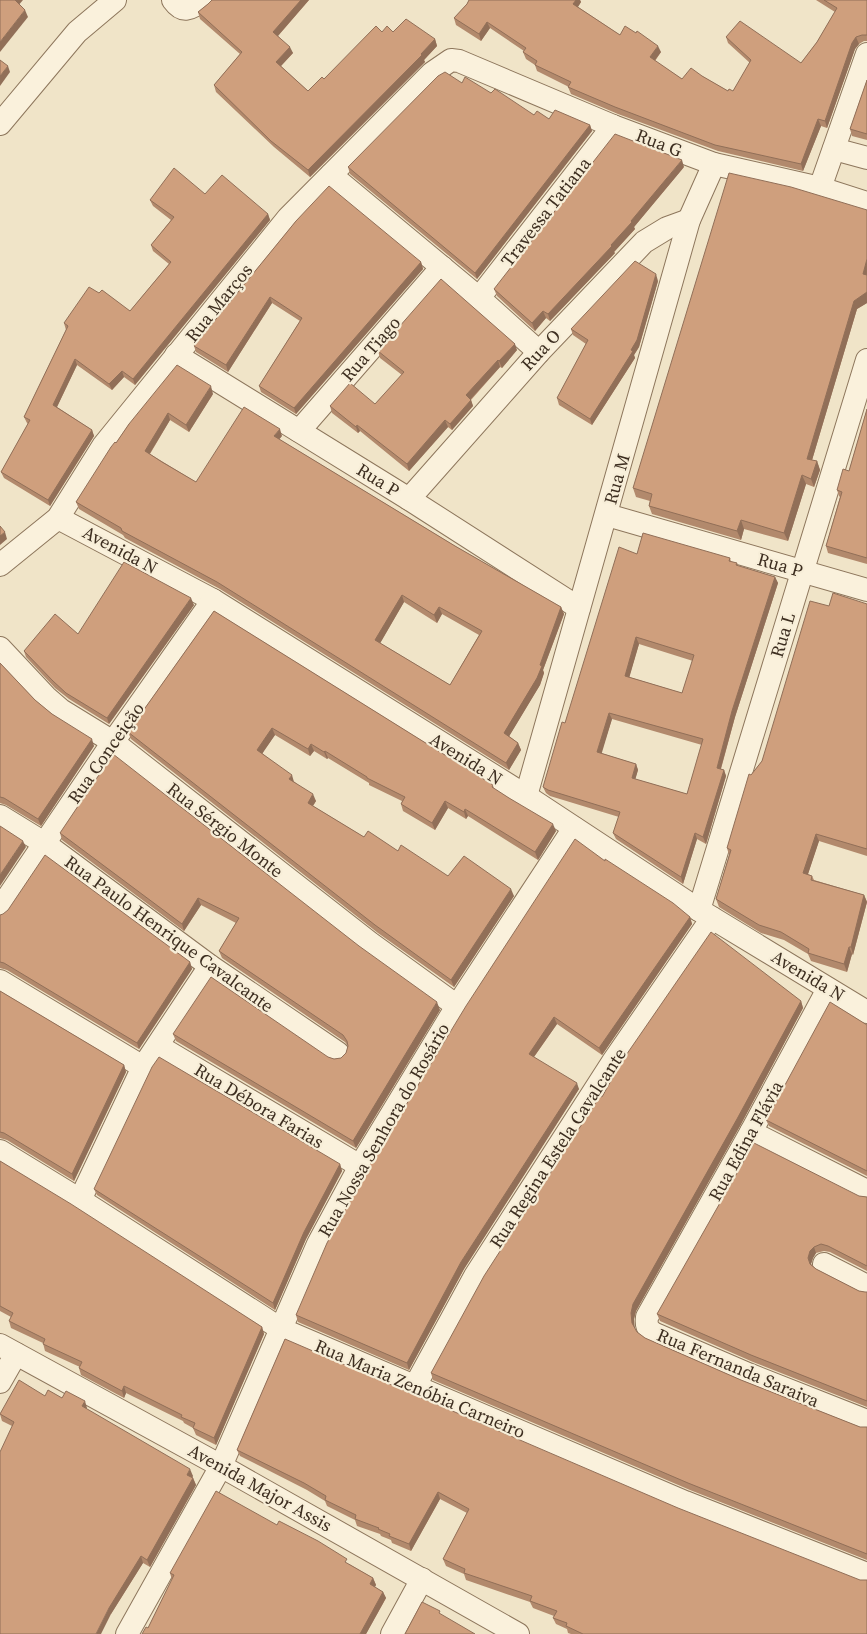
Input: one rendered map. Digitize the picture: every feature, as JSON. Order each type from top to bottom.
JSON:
[{"type":"street","points":[[0,124],[77,32],[115,0]]},
{"type":"street","points":[[173,0],[179,7],[184,9],[190,8],[202,0]]},
{"type":"street","points":[[820,188],[867,54]]},
{"type":"street","name":"Rua Marços","points":[[0,565],[58,518],[103,446],[288,218],[432,73],[451,60],[459,61]]},
{"type":"street","name":"Rua G","points":[[459,61],[613,126],[714,164],[820,188],[867,203]]},
{"type":"street","name":"Travessa Tatiana","points":[[479,298],[613,126]]},
{"type":"street","points":[[834,149],[867,158]]},
{"type":"street","name":"Rua M","points":[[526,796],[689,220],[714,164]]},
{"type":"street","points":[[331,175],[479,298],[539,352]]},
{"type":"street","name":"Rua O","points":[[409,499],[539,352],[644,242],[667,228],[689,220]]},
{"type":"street","name":"Rua Tiago","points":[[300,431],[442,267]]},
{"type":"street","name":"Rua P","points":[[176,355],[409,499],[579,608]]},
{"type":"street","name":"Rua L","points":[[706,914],[802,571],[867,360]]},
{"type":"street","name":"Rua P","points":[[607,515],[867,590]]},
{"type":"street","name":"Avenida N","points":[[58,518],[213,600],[526,796],[706,914],[867,1012]]},
{"type":"street","name":"Rua Conceição","points":[[0,909],[113,742],[213,600]]},
{"type":"street","name":"Rua Sérgio Monte","points":[[0,648],[46,697],[61,710],[113,742],[362,937],[457,1006]]},
{"type":"street","name":"Rua Paulo Henrique Cavalcante","points":[[0,816],[44,843],[210,966],[338,1053]]},
{"type":"street","name":"Rua Nossa Senhora do Rosário","points":[[127,1634],[222,1466],[318,1244],[360,1166],[457,1006],[574,828]]},
{"type":"street","name":"Rua Regina Estela Cavalcante","points":[[415,1386],[475,1276],[706,914]]},
{"type":"street","points":[[80,1200],[143,1067],[210,966]]},
{"type":"street","points":[[0,981],[143,1067]]},
{"type":"street","name":"Rua Edina Flávia","points":[[662,1292],[828,989]]},
{"type":"street","name":"Rua Débora Farias","points":[[158,1046],[360,1166]]},
{"type":"street","points":[[751,1132],[867,1192]]},
{"type":"street","name":"Rua Maria Zenóbia Carneiro","points":[[0,1151],[281,1329],[685,1502],[867,1574]]},
{"type":"street","points":[[824,1264],[867,1286]]},
{"type":"street","name":"Rua Fernanda Saraiva","points":[[662,1292],[647,1317],[646,1324],[653,1333],[748,1374],[867,1420]]},
{"type":"street","points":[[0,1382],[8,1350]]},
{"type":"street","name":"Avenida Major Assis","points":[[8,1350],[222,1466],[518,1634]]},
{"type":"street","points":[[392,1634],[422,1579]]},
{"type":"building","points":[[0,0],[15,0],[25,10],[0,42]]},
{"type":"building","points":[[212,0],[301,0],[273,32],[290,47],[276,62],[308,91],[322,77],[324,79],[376,26],[382,32],[387,26],[393,32],[406,19],[435,39],[422,55],[308,170],[271,141],[214,85],[242,52],[198,12]]},
{"type":"building","points":[[469,0],[576,0],[573,4],[620,35],[625,26],[636,33],[637,31],[658,46],[650,57],[682,79],[691,68],[728,91],[729,89],[733,91],[751,60],[726,37],[740,21],[801,63],[817,42],[837,8],[824,0],[867,0],[867,35],[856,37],[852,43],[825,121],[818,119],[801,164],[715,145],[568,87],[571,82],[535,65],[537,61],[523,52],[526,48],[487,22],[479,34],[454,18]]},
{"type":"building","points":[[0,60],[8,66],[0,76]]},
{"type":"building","points":[[445,72],[462,83],[465,77],[491,93],[495,89],[534,115],[537,111],[549,119],[555,110],[590,125],[475,273],[348,167],[438,76]]},
{"type":"building","points":[[867,80],[867,134],[850,129]]},
{"type":"building","points":[[615,134],[682,160],[612,246],[548,314],[543,311],[532,323],[494,289]]},
{"type":"building","points":[[174,168],[205,194],[222,175],[268,214],[133,379],[122,371],[109,384],[75,359],[53,405],[92,430],[48,500],[1,472],[30,420],[24,417],[68,326],[64,323],[89,287],[99,293],[102,290],[130,311],[171,262],[151,245],[174,217],[150,200]]},
{"type":"building","points":[[729,173],[791,187],[867,210],[867,259],[863,274],[867,275],[867,292],[854,301],[807,459],[817,461],[811,479],[802,475],[784,533],[741,520],[737,531],[649,506],[652,494],[633,488]]},
{"type":"building","points":[[329,186],[421,262],[294,408],[259,386],[302,318],[270,297],[226,365],[194,346],[296,221]]},
{"type":"building","points":[[635,261],[656,274],[637,340],[631,350],[633,351],[590,419],[557,398],[588,340],[571,329]]},
{"type":"building","points":[[441,279],[515,344],[466,395],[471,400],[450,424],[445,420],[407,464],[330,406],[350,383],[375,404],[404,372],[378,351]]},
{"type":"building","points":[[177,365],[211,386],[186,425],[168,413],[145,451],[162,462],[196,482],[244,407],[280,429],[274,436],[455,546],[561,607],[537,678],[504,733],[518,743],[506,763],[217,582],[122,531],[121,528],[76,502],[111,447]],"holes":[[[402,595],[434,615],[439,607],[482,631],[450,685],[375,640]]]},
{"type":"building","points":[[867,409],[867,558],[826,546],[842,492],[837,490],[843,469],[849,471]]},
{"type":"building","points":[[0,526],[5,532],[0,536]]},
{"type":"building","points":[[643,533],[730,558],[729,561],[737,563],[736,565],[775,577],[732,711],[717,768],[724,770],[703,837],[695,833],[681,877],[613,833],[620,812],[543,787],[562,722],[565,723],[619,547],[637,554]],"holes":[[[636,637],[694,655],[682,693],[625,676]],[[609,713],[703,739],[687,794],[632,778],[636,764],[597,752]]]},
{"type":"building","points":[[124,562],[191,598],[107,718],[66,693],[24,651],[55,614],[78,634]]},
{"type":"building","points":[[833,593],[867,604],[867,849],[816,834],[803,873],[812,876],[811,880],[864,895],[851,947],[849,947],[844,964],[808,953],[809,949],[781,932],[759,925],[716,899],[731,850],[727,848],[749,774],[751,775],[762,761],[810,601],[829,606]]},
{"type":"building","points":[[214,611],[553,824],[535,852],[465,809],[464,812],[445,801],[432,823],[401,804],[405,797],[367,778],[325,751],[311,744],[308,749],[272,728],[257,750],[292,775],[289,779],[313,794],[308,803],[364,837],[368,831],[398,851],[401,845],[448,876],[464,856],[511,889],[451,980],[375,925],[128,732]]},
{"type":"building","points":[[0,663],[35,700],[52,714],[92,739],[38,819],[0,797]]},
{"type":"building","points":[[113,754],[359,946],[437,1002],[353,1141],[173,1034],[211,977],[328,1057],[334,1059],[341,1058],[346,1053],[348,1046],[343,1035],[219,951],[239,918],[198,898],[182,924],[60,833]]},
{"type":"building","points":[[0,826],[23,841],[0,875]]},
{"type":"building","points":[[575,839],[605,861],[605,859],[673,903],[690,917],[599,1048],[554,1017],[529,1054],[577,1083],[461,1262],[407,1363],[296,1315],[327,1243],[369,1166],[466,1006]]},
{"type":"building","points":[[45,855],[190,962],[137,1043],[0,962],[0,915],[8,910]]},
{"type":"building","points":[[711,932],[801,1001],[633,1304],[631,1313],[632,1323],[637,1332],[645,1338],[741,1380],[860,1427],[867,1427],[867,1554],[688,1483],[431,1373],[484,1276],[600,1096],[602,1097],[622,1061]]},
{"type":"building","points":[[0,991],[124,1065],[72,1174],[0,1132]]},
{"type":"building","points":[[830,1002],[867,1025],[867,1171],[766,1120]]},
{"type":"building","points":[[159,1057],[340,1164],[304,1232],[273,1303],[94,1189],[152,1067]]},
{"type":"building","points":[[754,1143],[859,1196],[867,1197],[867,1266],[821,1244],[810,1251],[808,1258],[810,1264],[816,1269],[859,1291],[867,1292],[867,1401],[751,1355],[657,1314]]},
{"type":"building","points":[[0,1161],[71,1204],[262,1327],[214,1438],[193,1428],[195,1423],[181,1417],[182,1415],[124,1386],[122,1391],[79,1368],[82,1362],[43,1344],[45,1339],[9,1321],[13,1313],[0,1306]]},
{"type":"building","points":[[285,1339],[678,1508],[860,1580],[867,1580],[867,1634],[583,1634],[566,1626],[567,1623],[553,1618],[557,1611],[530,1601],[532,1596],[464,1573],[465,1569],[443,1559],[469,1509],[438,1492],[409,1544],[389,1536],[390,1534],[379,1528],[355,1519],[356,1515],[325,1500],[326,1496],[304,1483],[237,1450]]},
{"type":"building","points":[[19,1380],[45,1396],[48,1390],[62,1398],[66,1391],[85,1401],[82,1406],[190,1469],[187,1475],[193,1478],[147,1560],[141,1556],[109,1608],[96,1634],[0,1634],[0,1452],[14,1422],[0,1414]]},
{"type":"building","points":[[216,1491],[277,1525],[279,1521],[318,1541],[347,1559],[345,1562],[373,1578],[370,1584],[383,1592],[360,1634],[142,1634],[146,1627],[148,1628],[174,1575],[170,1573]]},
{"type":"building","points":[[422,1602],[440,1611],[439,1613],[475,1634],[405,1634]]}]
